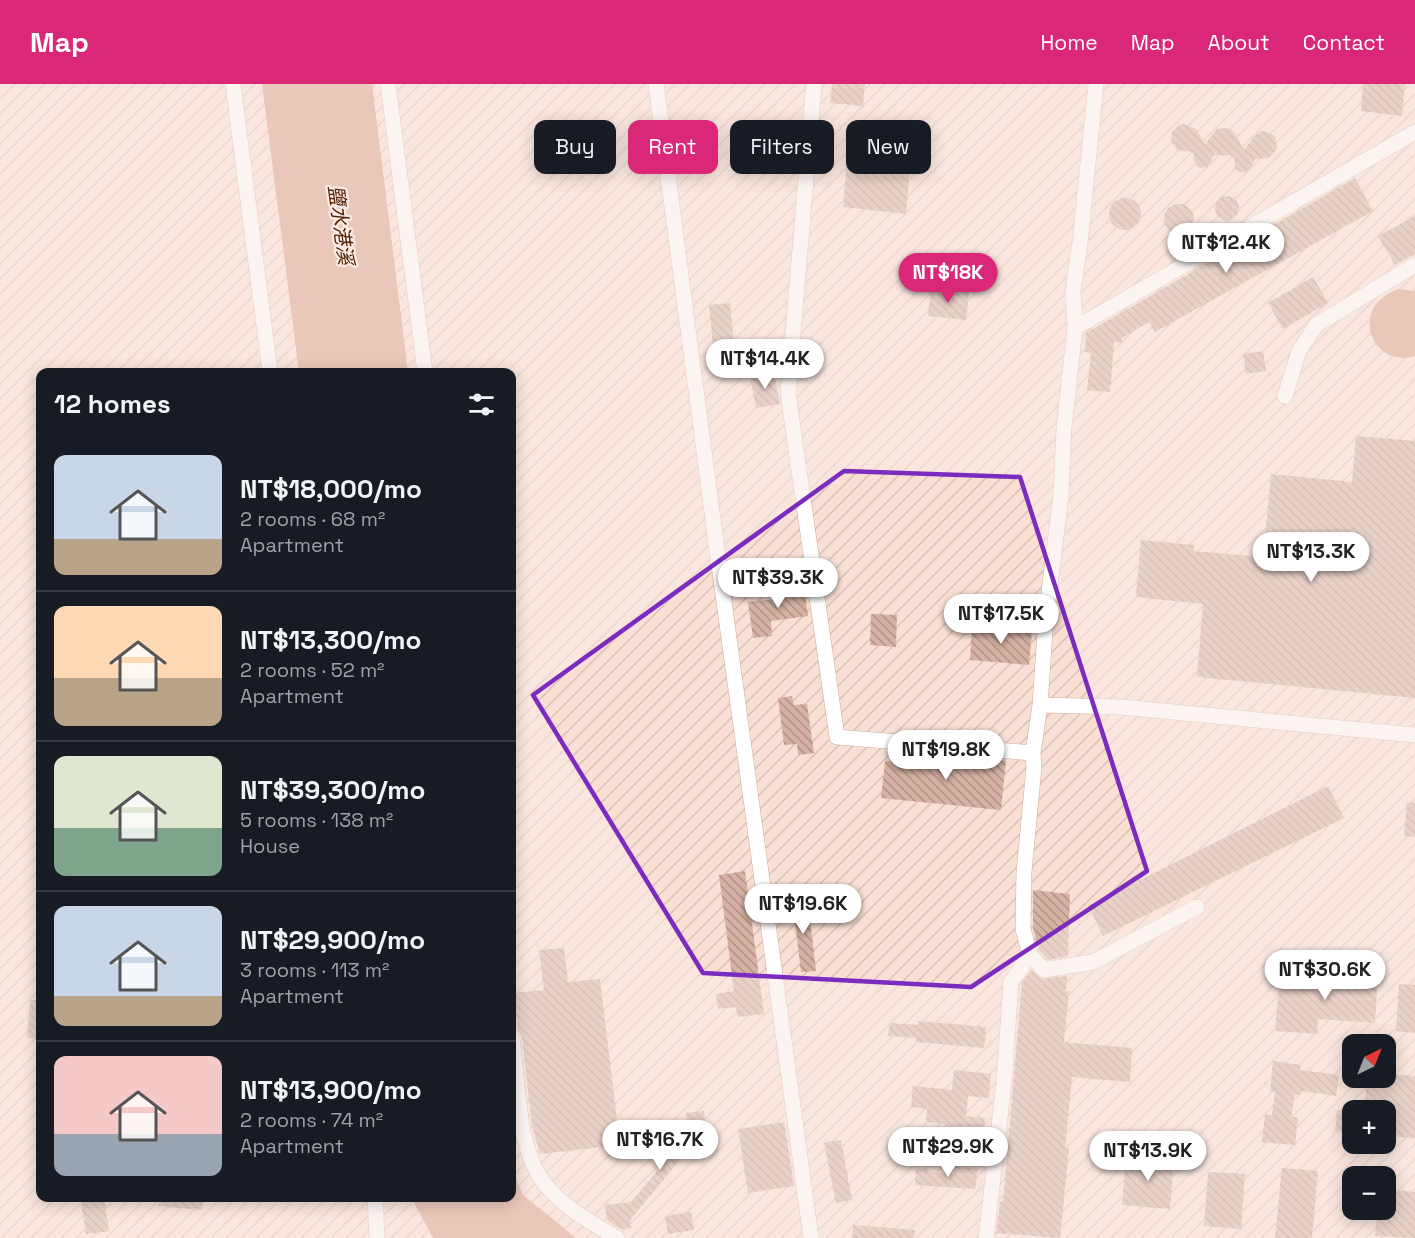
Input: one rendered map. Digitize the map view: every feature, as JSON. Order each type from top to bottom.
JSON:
[{"type":"lane","points":[[233,84],[269,368]]},
{"type":"lane","points":[[388,84],[424,368]]},
{"type":"lane","points":[[656,84],[705,463],[811,1238]]},
{"type":"lane","points":[[814,84],[788,393],[837,737],[1033,753]]},
{"type":"lane","points":[[1096,84],[1080,243],[1072,291],[1075,328],[1064,428],[1061,495],[1033,753],[1034,767],[1024,872],[1023,929],[1030,955],[1044,969],[1093,962],[1197,906]]},
{"type":"lane","points":[[1075,328],[1415,132]]},
{"type":"lane","points":[[1285,396],[1299,351],[1316,325],[1415,265]]},
{"type":"lane","points":[[1040,705],[1120,707],[1415,735]]},
{"type":"lane","points":[[986,1238],[1004,1083],[1011,982],[1030,955]]},
{"type":"lane","points":[[516,1070],[525,1141],[538,1174],[557,1196],[585,1218],[617,1238]]},
{"type":"lane","points":[[375,1202],[377,1238]]},
{"type":"highlighted area","points":[[844,471],[1020,477],[1147,871],[971,987],[703,973],[533,695]]},
{"type":"shaded area","points":[[0,84],[1415,84],[1415,1238],[0,1238]]},
{"type":"water","name":"鹽水港溪","points":[[262,84],[372,84],[408,368],[298,368]]},
{"type":"water","points":[[1399,289],[1415,291],[1415,356],[1399,358],[1386,353],[1377,345],[1371,333],[1370,321],[1374,308],[1383,297]]},
{"type":"water","points":[[516,1178],[523,1195],[576,1238],[433,1238],[414,1202],[516,1202]]},
{"type":"building","points":[[832,84],[865,84],[863,106],[830,103]]},
{"type":"building","points":[[1363,84],[1405,84],[1402,116],[1361,111]]},
{"type":"building","points":[[1183,124],[1196,129],[1205,144],[1217,129],[1227,128],[1234,132],[1244,150],[1254,136],[1262,131],[1267,132],[1275,136],[1277,149],[1269,158],[1255,159],[1251,168],[1246,172],[1240,172],[1235,168],[1234,156],[1214,155],[1208,166],[1200,168],[1194,161],[1193,152],[1177,150],[1171,142],[1172,132]]},
{"type":"building","points":[[846,173],[909,174],[906,214],[843,207]]},
{"type":"building","points":[[1355,178],[1373,211],[1155,332],[1149,322],[1122,338],[1121,343],[1114,342],[1110,392],[1087,390],[1091,353],[1085,352],[1086,333]]},
{"type":"building","points":[[1227,196],[1232,197],[1238,203],[1238,213],[1232,219],[1227,220],[1222,219],[1216,213],[1215,208],[1216,203],[1222,197]]},
{"type":"building","points":[[1125,198],[1136,203],[1141,214],[1136,225],[1125,230],[1114,225],[1109,214],[1114,203]]},
{"type":"building","points":[[1179,204],[1190,208],[1194,219],[1190,230],[1179,234],[1168,230],[1164,219],[1168,208]]},
{"type":"building","points":[[1415,216],[1415,254],[1395,265],[1378,236]]},
{"type":"building","points":[[1313,277],[1328,303],[1283,329],[1268,303]]},
{"type":"building","points":[[931,287],[969,292],[966,320],[928,316]]},
{"type":"building","points":[[730,303],[734,345],[713,347],[709,305]]},
{"type":"building","points":[[1263,351],[1266,371],[1246,374],[1243,354]]},
{"type":"building","points":[[774,373],[780,404],[756,408],[750,377]]},
{"type":"building","points":[[1356,436],[1415,441],[1415,698],[1197,677],[1203,604],[1136,597],[1141,540],[1194,545],[1193,551],[1263,557],[1271,474],[1352,482]]},
{"type":"building","points":[[803,580],[808,616],[771,621],[772,636],[753,638],[748,602],[786,598],[784,583]]},
{"type":"building","points":[[871,614],[897,615],[896,647],[870,645]]},
{"type":"building","points":[[972,626],[1032,631],[1029,665],[970,660]]},
{"type":"building","points":[[792,696],[794,705],[807,704],[814,753],[798,755],[797,744],[784,745],[778,698]]},
{"type":"building","points":[[908,753],[1006,761],[1001,810],[881,798],[885,761],[907,763]]},
{"type":"building","points":[[1328,786],[1344,818],[1103,936],[1088,906]]},
{"type":"building","points":[[1407,802],[1415,803],[1415,837],[1404,836]]},
{"type":"building","points":[[745,871],[764,1014],[738,1017],[736,1007],[718,1009],[716,994],[734,991],[719,875]]},
{"type":"building","points":[[1033,890],[1070,894],[1068,956],[1048,960],[1039,950],[1033,928]]},
{"type":"building","points":[[808,901],[816,971],[801,972],[795,922],[788,923],[786,909],[796,909],[795,902]]},
{"type":"building","points":[[564,948],[568,982],[600,979],[620,1145],[540,1154],[532,1125],[522,1037],[518,1030],[516,1015],[516,993],[544,990],[539,950]]},
{"type":"building","points":[[1031,970],[1041,979],[1067,976],[1066,991],[1069,991],[1064,1042],[1132,1048],[1130,1082],[1072,1077],[1065,1148],[1069,1148],[1060,1238],[996,1233],[1000,1202],[1003,1202],[1022,983]]},
{"type":"building","points":[[1338,972],[1378,975],[1375,1023],[1318,1019],[1317,1034],[1275,1031],[1280,976],[1337,981]]},
{"type":"building","points":[[1399,984],[1415,985],[1415,1033],[1396,1031]]},
{"type":"building","points":[[30,1000],[36,1000],[36,1039],[27,1038]]},
{"type":"building","points":[[918,1021],[986,1027],[984,1048],[916,1042],[916,1038],[888,1036],[890,1023],[918,1025]]},
{"type":"building","points":[[1273,1061],[1301,1065],[1300,1070],[1339,1075],[1336,1096],[1301,1091],[1301,1095],[1295,1094],[1291,1117],[1298,1117],[1295,1145],[1262,1142],[1265,1114],[1272,1115],[1275,1092],[1270,1091]]},
{"type":"building","points":[[954,1070],[991,1074],[989,1098],[968,1096],[966,1116],[985,1118],[983,1143],[943,1138],[945,1124],[926,1122],[927,1109],[911,1107],[913,1086],[952,1090]]},
{"type":"building","points":[[1396,1075],[1415,1076],[1415,1138],[1396,1137],[1396,1100],[1365,1100],[1366,1088],[1396,1088]]},
{"type":"building","points":[[1337,1110],[1342,1110],[1342,1132],[1335,1131]]},
{"type":"building","points":[[704,1111],[707,1142],[694,1143],[630,1220],[631,1228],[621,1229],[607,1220],[605,1205],[631,1202],[679,1145],[677,1128],[688,1127],[686,1113]]},
{"type":"building","points":[[784,1122],[794,1186],[748,1193],[738,1129]]},
{"type":"building","points":[[841,1140],[852,1200],[836,1203],[824,1143]]},
{"type":"building","points":[[1126,1155],[1174,1159],[1170,1209],[1122,1205]]},
{"type":"building","points":[[955,1166],[978,1169],[975,1189],[915,1185],[916,1169],[954,1174]]},
{"type":"building","points":[[1282,1168],[1318,1171],[1312,1238],[1275,1238]]},
{"type":"building","points":[[1208,1172],[1245,1174],[1241,1229],[1204,1226]]},
{"type":"building","points":[[1396,1190],[1415,1192],[1415,1238],[1375,1236],[1376,1220],[1396,1220]]},
{"type":"building","points":[[81,1202],[105,1202],[109,1231],[86,1234]]},
{"type":"building","points":[[158,1202],[203,1202],[202,1210],[158,1206]]},
{"type":"building","points":[[691,1212],[694,1230],[668,1234],[665,1216]]},
{"type":"building","points":[[853,1225],[915,1230],[914,1238],[852,1238]]}]
